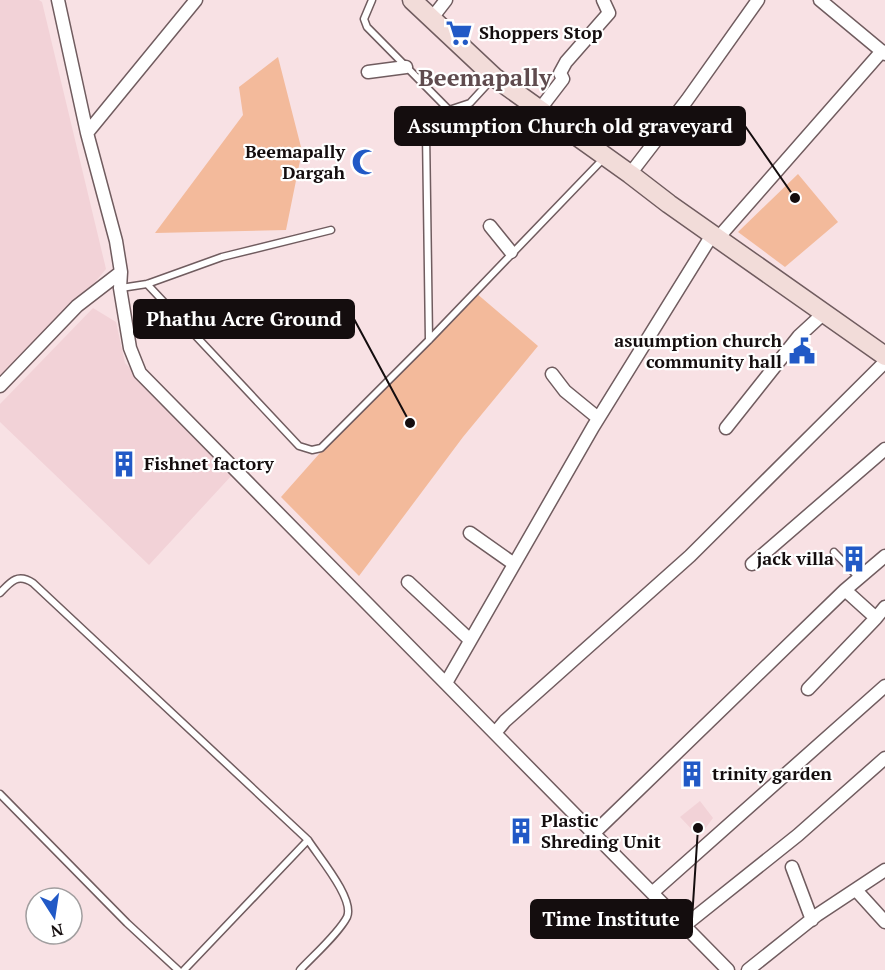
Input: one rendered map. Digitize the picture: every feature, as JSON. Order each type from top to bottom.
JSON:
[{"type":"main road","points":[[412,0],[494,77],[715,237],[885,356]]},
{"type":"street","points":[[58,0],[87,133],[116,241],[121,272],[120,288],[130,348],[140,373],[728,970]]},
{"type":"street","points":[[87,133],[196,0]]},
{"type":"street","points":[[432,18],[446,0]]},
{"type":"street","points":[[540,110],[562,79],[560,73],[566,62],[609,13],[603,0]]},
{"type":"street","points":[[630,174],[687,100],[758,0]]},
{"type":"street","points":[[446,683],[598,418],[715,237],[884,53],[820,0]]},
{"type":"street","points":[[368,72],[406,67]]},
{"type":"street","points":[[490,226],[511,252]]},
{"type":"street","points":[[0,386],[77,306],[121,272]]},
{"type":"street","points":[[726,428],[799,336],[824,313]]},
{"type":"street","points":[[495,733],[690,556],[885,362]]},
{"type":"street","points":[[552,374],[565,391],[598,418]]},
{"type":"street","points":[[752,564],[885,449]]},
{"type":"street","points":[[470,533],[514,564]]},
{"type":"street","points":[[594,833],[845,590],[885,556]]},
{"type":"street","points":[[408,582],[470,640]]},
{"type":"street","points":[[845,590],[876,618]]},
{"type":"street","points":[[808,689],[885,607]]},
{"type":"street","points":[[652,893],[885,686]]},
{"type":"street","points":[[684,926],[798,835],[885,758]]},
{"type":"street","points":[[792,867],[812,920]]},
{"type":"street","points":[[748,970],[812,920],[885,870]]},
{"type":"street","points":[[856,890],[885,922]]},
{"type":"lane","points":[[372,0],[364,19],[367,27],[449,110]]},
{"type":"lane","points":[[429,340],[426,132],[449,110],[470,103],[494,77]]},
{"type":"lane","points":[[147,284],[293,440],[306,449],[321,448],[429,340],[605,156]]},
{"type":"lane","points":[[120,288],[147,284],[222,257],[331,230]]},
{"type":"lane","points":[[834,552],[859,579]]},
{"type":"lane","points":[[0,593],[16,578],[21,577],[33,583],[308,840],[349,906],[348,915],[342,925],[300,970]]},
{"type":"lane","points":[[0,794],[127,923],[178,970]]},
{"type":"lane","points":[[184,970],[308,840]]},
{"type":"shaded area","points":[[0,0],[39,0],[42,2],[106,269],[67,316],[0,386]]},
{"type":"shaded area","points":[[278,57],[302,151],[286,230],[155,233],[243,115],[239,87]]},
{"type":"shaded area","points":[[798,174],[838,222],[785,267],[738,232]]},
{"type":"shaded area","points":[[476,293],[538,346],[463,437],[359,576],[281,497],[358,410]]},
{"type":"shaded area","points":[[93,308],[116,322],[125,363],[233,474],[149,565],[0,422],[0,404]]},
{"type":"shaded area","points":[[700,801],[713,818],[699,837],[680,817]]},
{"type":"place","name":"Shoppers Stop","points":[[459,33]]},
{"type":"place","name":"Beemapally Dargah","points":[[365,162]]},
{"type":"place","name":"Assumption Church old graveyard","points":[[795,198]]},
{"type":"place","name":"asuumption church community hall","points":[[802,351]]},
{"type":"place","name":"Phathu Acre Ground","points":[[410,423]]},
{"type":"place","name":"Fishnet factory","points":[[124,464]]},
{"type":"place","name":"jack villa","points":[[854,559]]},
{"type":"place","name":"trinity garden","points":[[692,774]]},
{"type":"place","name":"Time Institute","points":[[698,828]]},
{"type":"place","name":"Plastic Shreding Unit","points":[[521,831]]},
{"type":"district","name":"Beemapally","points":[[485,78]]}]
